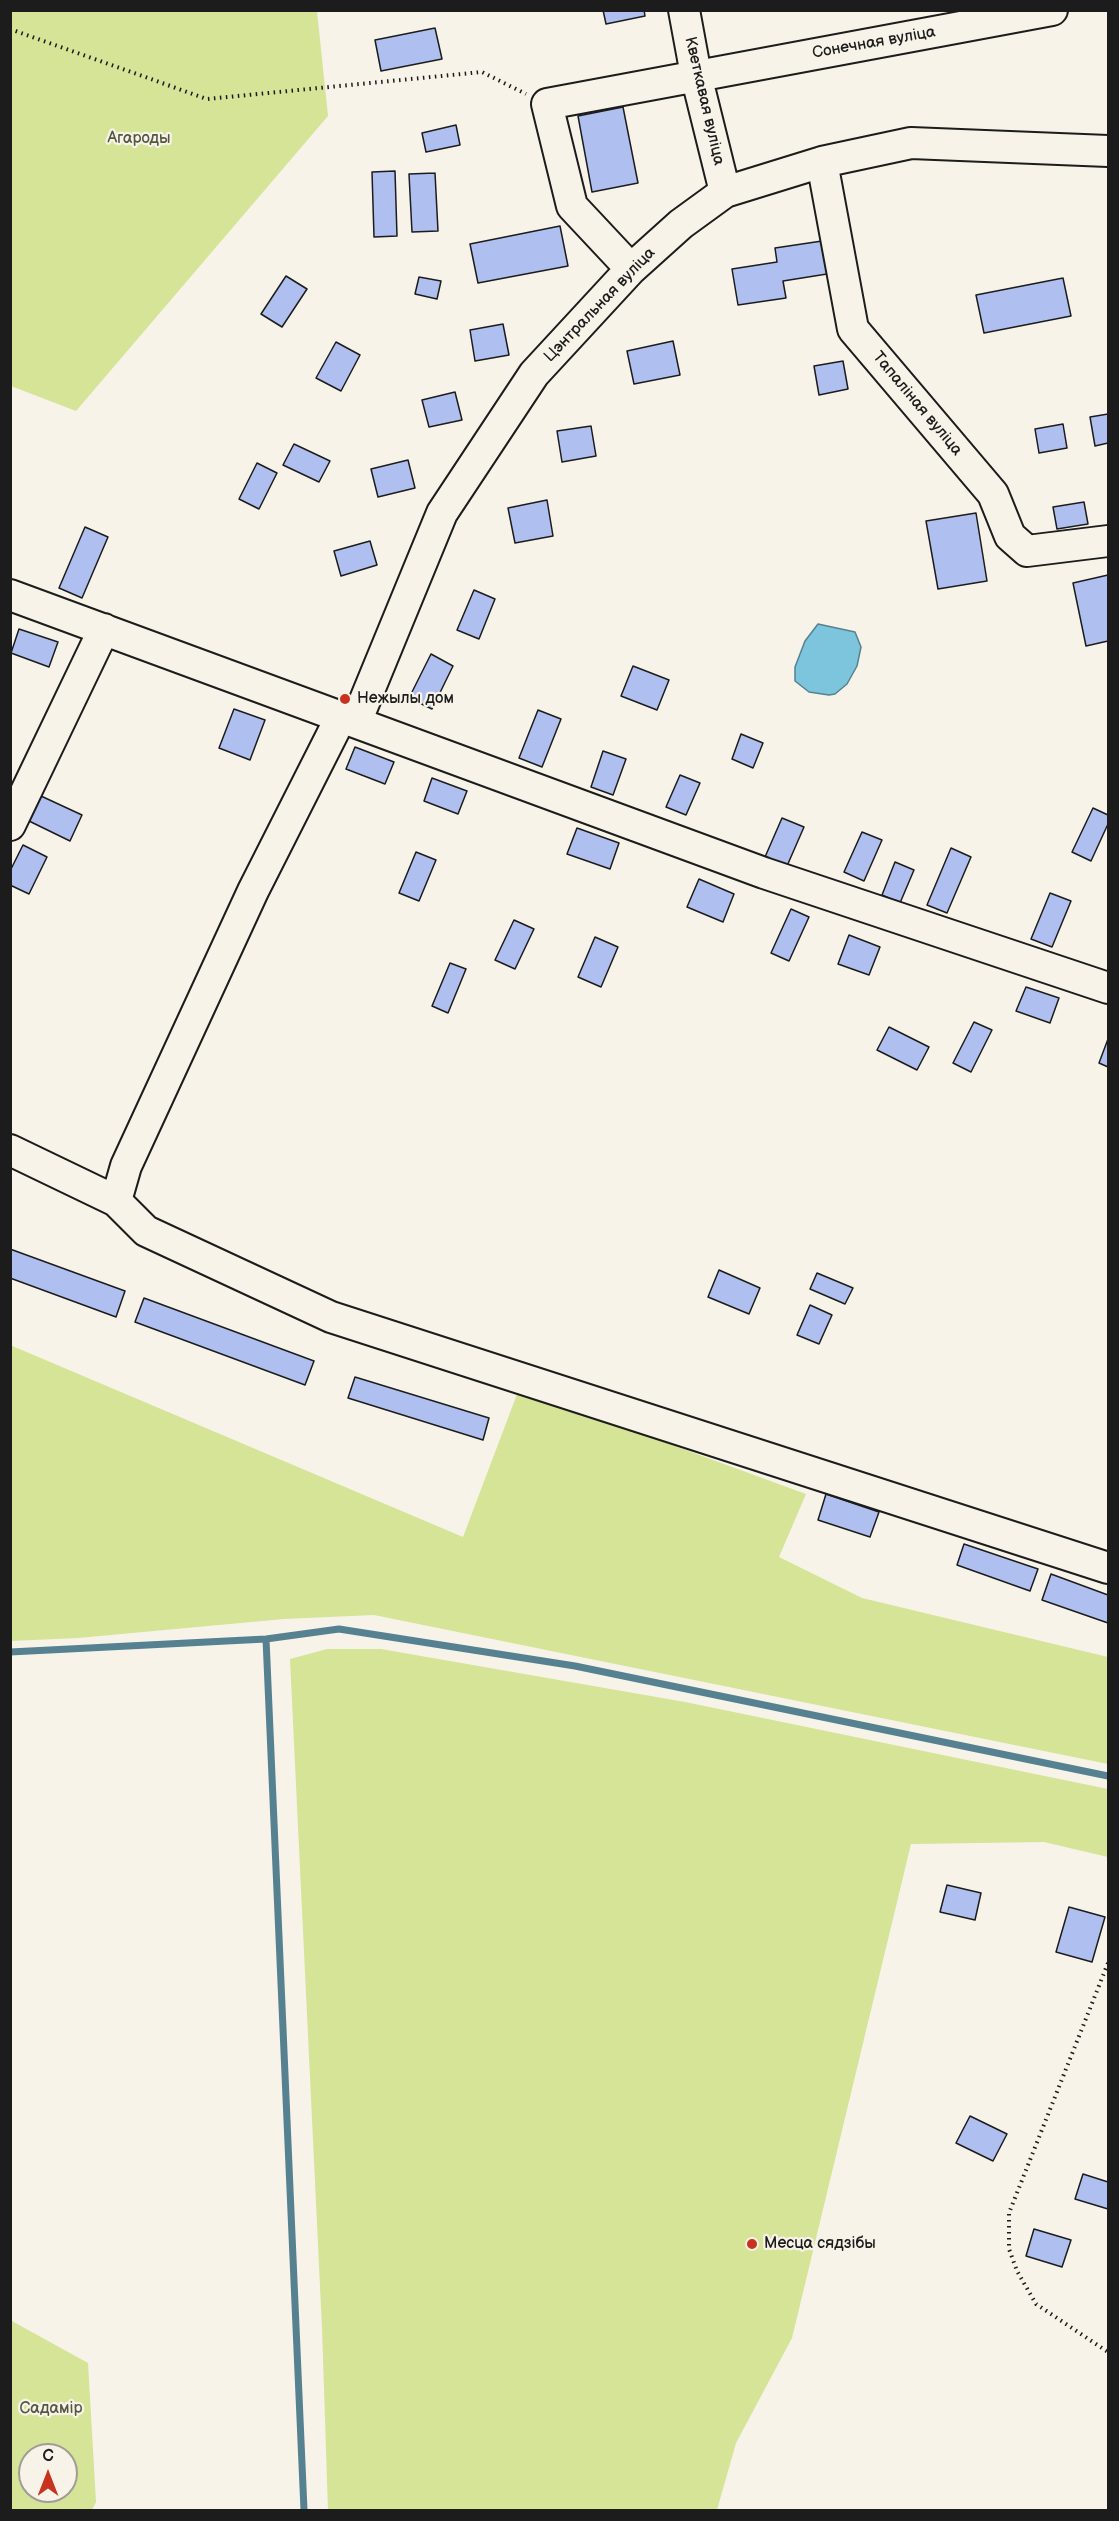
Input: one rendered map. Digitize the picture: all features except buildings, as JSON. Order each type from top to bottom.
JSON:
[{"type":"street","name":"Кветкавая вуліца","points":[[684,10],[696,75],[725,192]]},
{"type":"street","name":"Сонечная вуліца","points":[[547,104],[1052,10]]},
{"type":"street","points":[[547,104],[572,206],[631,269]]},
{"type":"street","name":"Цэнтральная вуліца","points":[[116,1201],[126,1166],[253,891],[349,719],[442,513],[534,374],[631,269],[681,224],[725,192],[822,162],[910,143],[1108,151]]},
{"type":"street","name":"Тапаліная вуліца","points":[[822,162],[853,329],[993,494],[1010,536],[1027,551],[1108,541]]},
{"type":"street","points":[[10,595],[764,873],[1108,988]]},
{"type":"street","points":[[10,825],[104,630]]},
{"type":"street","points":[[10,1150],[116,1201],[146,1231],[332,1317],[1108,1568]]},
{"type":"path","points":[[10,29],[207,99],[482,72],[547,104]]},
{"type":"path","points":[[1108,1963],[1009,2213],[1009,2248],[1017,2271],[1036,2304],[1108,2352]]},
{"type":"green space","name":"Агароды","points":[[10,11],[317,11],[328,116],[76,411],[11,386]]},
{"type":"green space","points":[[10,1345],[463,1537],[519,1389],[806,1494],[779,1557],[862,1598],[1108,1657],[1108,1764],[374,1615],[284,1619],[78,1638],[11,1641]]},
{"type":"green space","points":[[327,1649],[381,1649],[685,1702],[1108,1789],[1108,1857],[1044,1842],[911,1844],[792,2338],[736,2443],[717,2510],[328,2510],[322,2328],[290,1659]]},
{"type":"green space","name":"Садамір","points":[[10,2320],[88,2363],[96,2502],[92,2510],[11,2510]]},
{"type":"water","points":[[818,624],[855,632],[861,647],[857,666],[847,684],[835,694],[809,692],[795,681],[795,667],[805,641]]},
{"type":"waterway","points":[[10,1652],[266,1639],[339,1629],[575,1666],[1108,1776]]},
{"type":"waterway","points":[[266,1639],[304,2510]]},
{"type":"place","name":"Нежылы дом","points":[[345,699]]},
{"type":"place","name":"Месца сядзібы","points":[[752,2244]]}]
